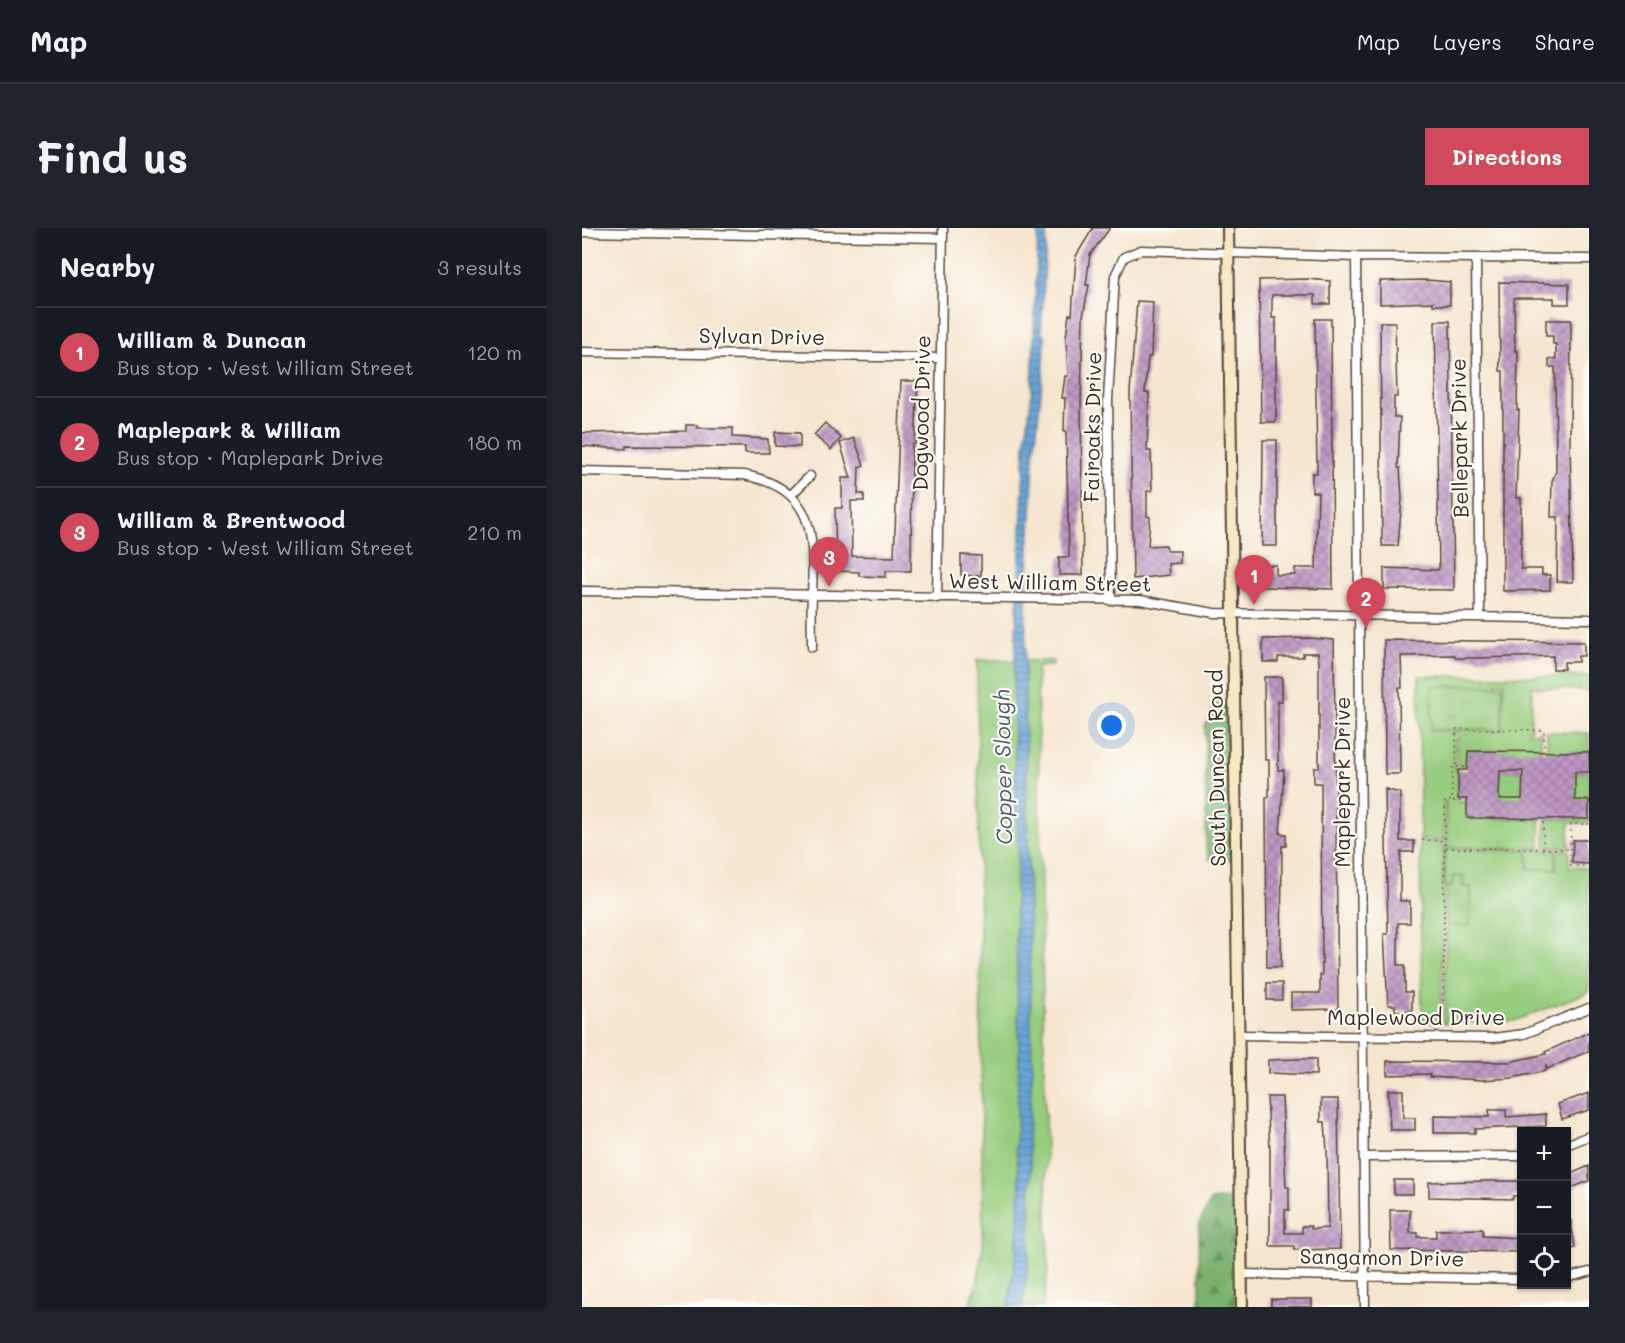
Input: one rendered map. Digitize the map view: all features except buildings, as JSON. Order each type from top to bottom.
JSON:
[{"type":"main road","name":"South Duncan Road","points":[[1228,228],[1242,1307]]},
{"type":"street","name":"Dogwood Drive","points":[[937,598],[943,228]]},
{"type":"street","points":[[582,232],[943,238]]},
{"type":"street","name":"Fairoaks Drive","points":[[1111,601],[1108,400],[1115,276],[1124,257],[1141,250],[1228,253]]},
{"type":"street","points":[[1228,253],[1589,260]]},
{"type":"street","name":"Maplepark Drive","points":[[1356,257],[1365,1307]]},
{"type":"street","name":"Bellepark Drive","points":[[1476,258],[1480,617]]},
{"type":"street","name":"Sylvan Drive","points":[[582,352],[941,358]]},
{"type":"street","points":[[582,471],[744,475],[769,482],[791,495],[803,509],[812,534],[812,647]]},
{"type":"street","points":[[791,495],[810,476]]},
{"type":"street","name":"West William Street","points":[[582,591],[1149,601],[1203,612],[1589,619]]},
{"type":"street","name":"Maplewood Drive","points":[[1239,1035],[1363,1038],[1510,1037],[1589,1008]]},
{"type":"street","points":[[1571,1143],[1589,1136]]},
{"type":"street","points":[[1364,1157],[1517,1156]]},
{"type":"street","points":[[1571,1277],[1589,1272]]},
{"type":"street","name":"Sangamon Drive","points":[[1242,1274],[1517,1279]]},
{"type":"path","points":[[1456,768],[1456,729],[1544,730],[1544,752]]},
{"type":"path","points":[[1452,801],[1452,768],[1465,768]]},
{"type":"path","points":[[1443,1025],[1445,801],[1466,801]]},
{"type":"path","points":[[1543,819],[1543,849]]},
{"type":"path","points":[[1589,824],[1571,824],[1570,866],[1589,866]]},
{"type":"path","points":[[1422,840],[1444,841]]},
{"type":"path","points":[[1444,848],[1571,849]]},
{"type":"green space","points":[[977,660],[1053,661],[1053,666],[1037,667],[1048,1269],[1043,1307],[969,1307],[977,1284],[983,1245]]},
{"type":"green space","points":[[1419,676],[1589,676],[1589,691],[1532,687],[1531,730],[1528,731],[1532,734],[1541,731],[1541,752],[1468,751],[1467,766],[1457,766],[1458,730],[1502,730],[1504,683],[1497,683],[1496,686],[1433,730],[1455,730],[1454,769],[1458,770],[1458,798],[1454,798],[1453,801],[1467,802],[1467,818],[1540,819],[1540,848],[1447,847],[1446,802],[1444,802],[1444,840],[1420,839]]},
{"type":"green space","points":[[1432,686],[1503,686],[1502,730],[1431,730]]},
{"type":"green space","points":[[1215,705],[1235,705],[1237,860],[1210,860],[1206,848],[1205,726]]},
{"type":"green space","points":[[1547,732],[1589,733],[1589,752],[1547,752]]},
{"type":"green space","points":[[1500,771],[1523,771],[1522,799],[1499,799]]},
{"type":"green space","points":[[1575,772],[1589,772],[1589,800],[1575,800]]},
{"type":"green space","points":[[1546,819],[1589,819],[1589,823],[1569,823],[1569,848],[1545,847]]},
{"type":"green space","points":[[1420,841],[1444,843],[1441,1023],[1422,1022]]},
{"type":"green space","points":[[1445,849],[1528,850],[1529,869],[1556,869],[1556,850],[1569,851],[1569,867],[1589,868],[1589,992],[1514,1021],[1444,1023],[1446,925],[1470,925],[1471,887],[1463,887],[1463,876],[1452,887],[1445,887]]},
{"type":"green space","points":[[1528,850],[1556,850],[1556,869],[1528,869]]},
{"type":"green space","points":[[1453,876],[1463,876],[1463,887],[1471,887],[1470,926],[1446,925],[1446,887],[1452,887]]},
{"type":"green space","points":[[1241,1199],[1242,1307],[1200,1307],[1199,1224],[1211,1200]]},
{"type":"water","points":[[1038,228],[1047,228],[1041,332],[1045,337],[1044,364],[1034,458],[1026,607],[1025,695],[1032,1072],[1028,1140],[1031,1167],[1029,1259],[1022,1307],[1008,1307],[1016,1253],[1020,1187],[1016,1148],[1019,1055],[1015,891],[1018,860],[1013,699],[1025,446],[1032,391]]},
{"type":"place","name":"William & Brentwood","points":[[829,587]]},
{"type":"place","name":"William & Duncan","points":[[1254,605]]},
{"type":"place","name":"Maplepark & William","points":[[1366,628]]},
{"type":"water label","name":"Copper Slough","points":[[1003,767]]}]
